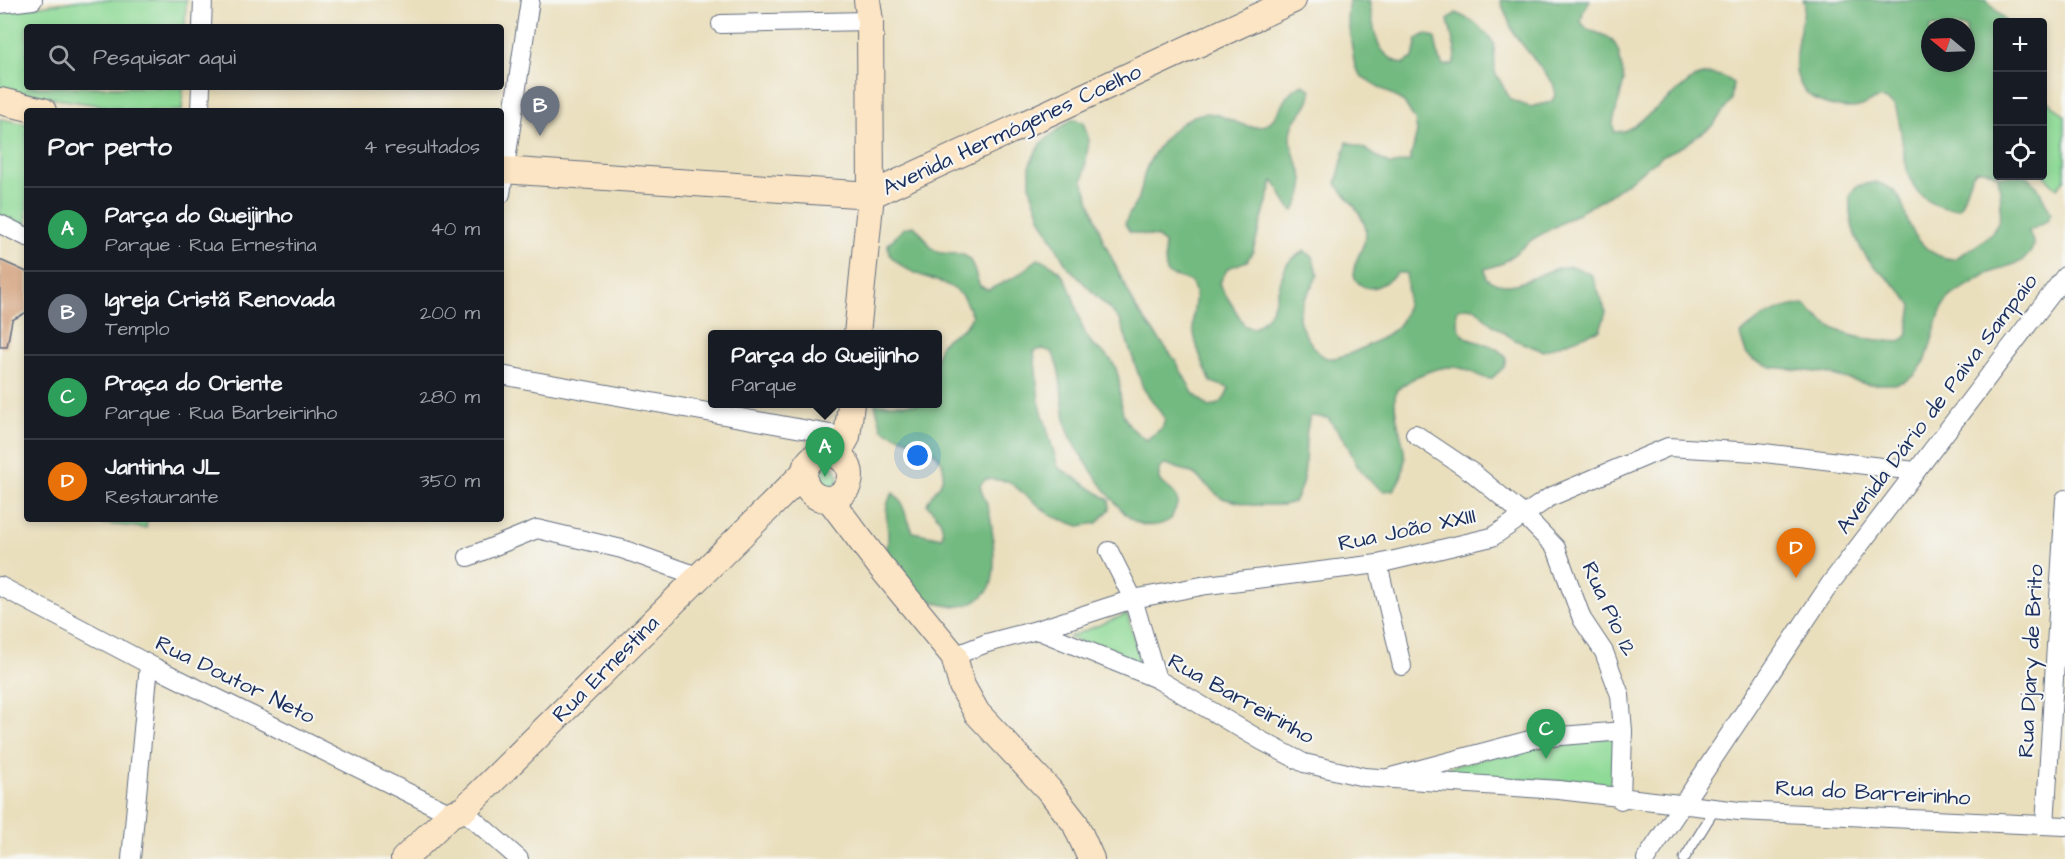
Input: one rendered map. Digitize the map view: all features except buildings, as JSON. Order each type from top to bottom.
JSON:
[{"type":"street","points":[[0,4],[33,0]]},
{"type":"street","points":[[202,24],[203,0]]},
{"type":"street","points":[[504,165],[530,0]]},
{"type":"street","name":"Avenida Hermógenes Coelho","points":[[504,178],[871,195],[1293,0]]},
{"type":"street","points":[[721,24],[868,11],[871,195],[857,330]]},
{"type":"street","points":[[200,108],[201,90]]},
{"type":"street","points":[[0,101],[30,108]]},
{"type":"street","points":[[0,224],[24,236]]},
{"type":"street","name":"Avenida Dário de Paiva Sampaio","points":[[1646,859],[1830,584],[2065,276]]},
{"type":"street","points":[[504,376],[842,446]]},
{"type":"street","points":[[842,446],[819,453],[808,461],[804,473],[806,487],[816,497],[830,500],[843,494],[851,482],[851,468],[842,446],[850,408]]},
{"type":"street","name":"Rua Pio 12","points":[[1415,434],[1473,473],[1525,516],[1556,548],[1582,619],[1604,652],[1620,694],[1623,731],[1621,800]]},
{"type":"street","name":"Rua João XXIII","points":[[954,656],[987,643],[1037,630],[1133,599],[1207,585],[1378,564],[1492,537],[1550,497],[1668,447],[1756,452],[1915,471]]},
{"type":"street","name":"Rua Ernestina","points":[[404,859],[457,812],[804,473]]},
{"type":"street","name":"Rua Djary de Brito","points":[[2045,825],[2065,499]]},
{"type":"street","points":[[830,500],[954,656],[962,686],[977,713],[1049,790],[1075,823],[1091,859]]},
{"type":"street","points":[[468,557],[537,529],[622,549],[700,577]]},
{"type":"street","points":[[1109,551],[1133,599],[1156,679]]},
{"type":"street","points":[[1378,564],[1402,666]]},
{"type":"street","name":"Rua Doutor Neto","points":[[0,586],[149,665],[457,812],[519,859]]},
{"type":"street","name":"Rua Barreirinho","points":[[1037,630],[1156,679],[1304,763],[1364,777],[1391,777],[1411,782],[1559,790],[1680,806]]},
{"type":"street","points":[[131,859],[149,665]]},
{"type":"street","points":[[1391,777],[1537,738],[1623,731]]},
{"type":"street","name":"Rua do Barreirinho","points":[[1680,806],[2065,826]]},
{"type":"street","points":[[1634,859],[1665,829]]},
{"type":"lane","points":[[1684,859],[1715,809]]},
{"type":"green space","points":[[82,0],[186,0],[185,24],[24,24],[24,90],[183,90],[182,108],[117,108],[0,90],[0,12]]},
{"type":"green space","points":[[1349,0],[1369,0],[1374,30],[1380,47],[1393,60],[1403,64],[1413,58],[1417,39],[1426,34],[1435,38],[1439,59],[1444,66],[1453,64],[1456,54],[1448,20],[1456,13],[1474,22],[1494,44],[1495,72],[1511,100],[1530,107],[1551,102],[1556,94],[1553,83],[1514,34],[1500,0],[1590,0],[1583,12],[1581,22],[1587,29],[1608,37],[1615,44],[1619,53],[1624,81],[1613,122],[1614,132],[1624,131],[1634,126],[1694,78],[1704,75],[1714,75],[1733,83],[1731,101],[1713,125],[1685,145],[1662,156],[1610,195],[1533,239],[1503,263],[1485,269],[1486,278],[1497,284],[1508,285],[1564,267],[1576,268],[1592,275],[1606,312],[1600,330],[1543,351],[1515,340],[1490,323],[1475,308],[1465,307],[1457,310],[1461,333],[1467,338],[1498,350],[1506,358],[1504,367],[1491,379],[1456,367],[1437,369],[1410,380],[1396,391],[1395,404],[1404,465],[1401,477],[1393,490],[1383,491],[1368,479],[1356,464],[1347,444],[1328,418],[1310,416],[1306,438],[1305,469],[1300,490],[1294,502],[1283,505],[1252,505],[1221,498],[1194,474],[1166,464],[1159,469],[1159,480],[1174,493],[1178,502],[1171,519],[1154,525],[1136,522],[1109,495],[1073,442],[1066,423],[1056,361],[1052,352],[1043,349],[1034,351],[1039,401],[1058,467],[1109,500],[1110,509],[1097,523],[1079,526],[1052,516],[1008,481],[986,479],[980,485],[991,520],[994,567],[989,589],[979,599],[967,605],[953,606],[940,604],[914,591],[884,562],[888,540],[886,514],[888,504],[893,493],[900,500],[913,532],[942,538],[940,520],[927,505],[929,498],[941,482],[944,470],[941,460],[934,452],[882,429],[876,408],[942,408],[942,344],[967,325],[972,316],[963,297],[955,289],[917,274],[898,263],[889,254],[888,244],[904,228],[913,226],[934,250],[961,254],[969,259],[980,286],[988,290],[1015,277],[1038,259],[1051,265],[1061,273],[1068,284],[1084,332],[1095,346],[1109,357],[1117,371],[1122,410],[1126,420],[1146,440],[1162,428],[1165,419],[1143,388],[1120,320],[1067,266],[1041,219],[1030,187],[1030,164],[1040,144],[1072,119],[1083,122],[1089,140],[1083,181],[1103,240],[1137,310],[1175,360],[1193,393],[1209,407],[1217,405],[1226,396],[1229,388],[1211,382],[1199,351],[1193,327],[1195,291],[1191,283],[1166,272],[1164,244],[1157,237],[1130,232],[1125,224],[1139,196],[1149,162],[1163,142],[1182,123],[1192,117],[1214,114],[1248,126],[1261,127],[1272,120],[1290,93],[1303,84],[1311,90],[1310,96],[1294,123],[1291,135],[1294,155],[1303,178],[1300,198],[1294,211],[1273,181],[1253,251],[1247,261],[1228,268],[1219,284],[1245,326],[1254,328],[1262,323],[1272,309],[1286,266],[1304,251],[1312,256],[1318,274],[1301,306],[1299,317],[1302,327],[1318,352],[1327,358],[1354,352],[1387,334],[1400,323],[1407,305],[1408,292],[1406,273],[1397,273],[1387,282],[1372,288],[1364,287],[1355,279],[1355,265],[1366,234],[1363,220],[1336,184],[1347,142],[1365,149],[1390,165],[1410,161],[1417,132],[1415,120],[1404,102],[1361,76],[1355,67],[1347,15]]},
{"type":"green space","points":[[1803,0],[1987,0],[2003,18],[1993,18],[1993,173],[1980,169],[1974,172],[1959,208],[1952,209],[1932,203],[1913,185],[1908,173],[1895,106],[1878,99],[1849,108],[1826,104],[1811,97],[1802,87],[1797,75],[1797,47],[1805,4]]},
{"type":"green space","points":[[2047,100],[2065,116],[2065,179],[2057,188],[2047,179]]},
{"type":"green space","points":[[0,119],[24,123],[24,225],[0,215]]},
{"type":"green space","points":[[1998,180],[2031,180],[2038,188],[2051,213],[2047,221],[2029,231],[2034,245],[2022,261],[1985,275],[1949,297],[1940,313],[1926,360],[1914,376],[1895,384],[1866,384],[1825,373],[1772,367],[1754,360],[1746,353],[1740,335],[1754,323],[1770,314],[1797,305],[1805,305],[1827,324],[1847,334],[1899,342],[1907,336],[1912,306],[1899,289],[1867,258],[1854,232],[1850,213],[1850,194],[1857,186],[1876,182],[1896,193],[1903,205],[1910,227],[1919,241],[1931,251],[1945,258],[1954,259],[1981,243],[1996,227],[2001,207]]},
{"type":"green space","points":[[825,464],[834,468],[838,477],[834,486],[825,490],[816,486],[812,477],[816,468]]},
{"type":"green space","points":[[89,522],[147,522],[146,528]]},
{"type":"green space","points":[[1127,614],[1143,669],[1069,637]]},
{"type":"green space","points":[[1619,736],[1614,787],[1565,781],[1408,777],[1532,747]]},
{"type":"place","name":"Igreja Cristã Renovada","points":[[540,136]]},
{"type":"place","name":"Parça do Queijinho","points":[[825,477]]},
{"type":"place","name":"Jantinha JL","points":[[1796,578]]},
{"type":"place","name":"Praça do Oriente","points":[[1546,759]]}]
